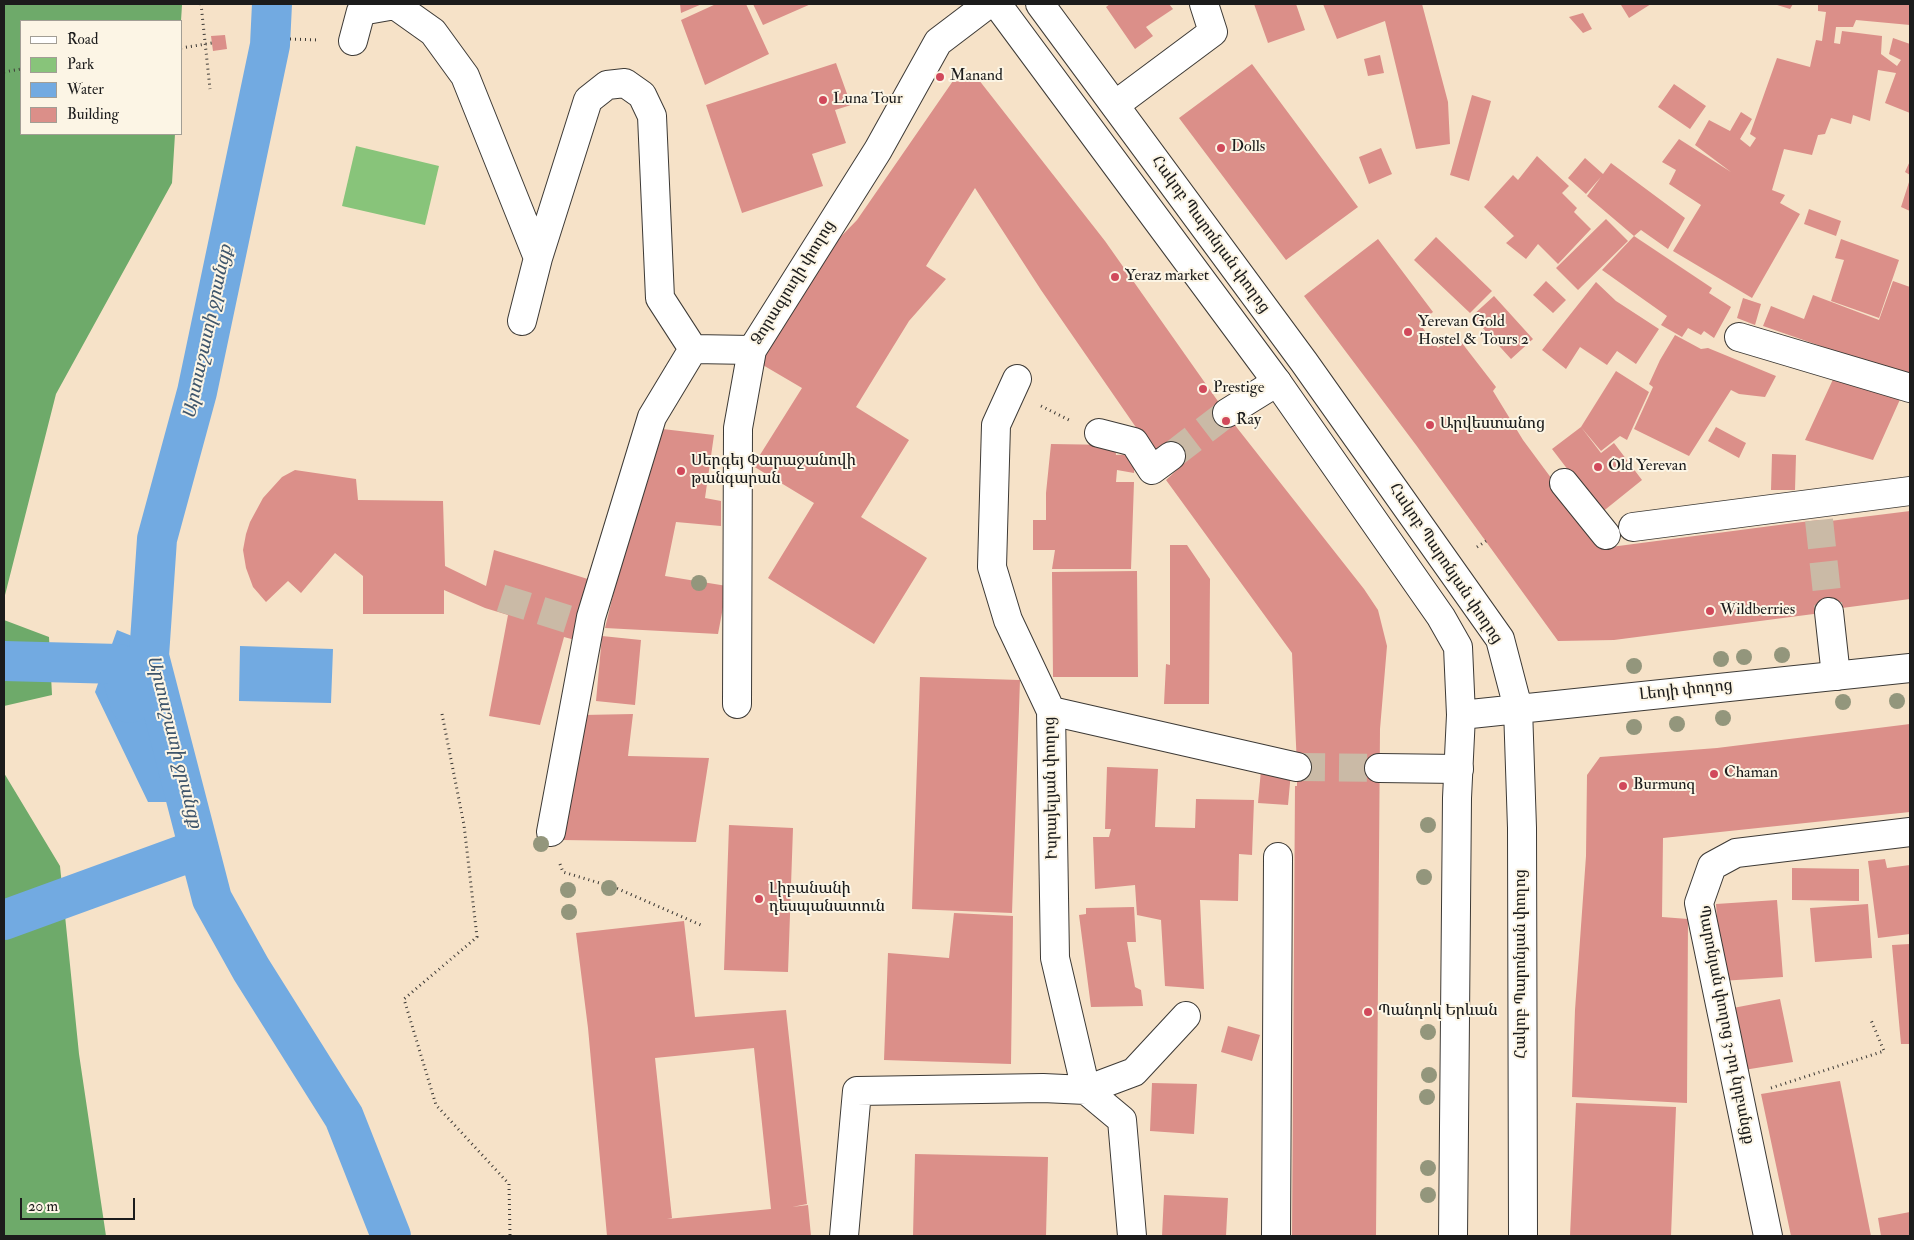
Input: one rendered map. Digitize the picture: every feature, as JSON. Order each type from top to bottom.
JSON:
[{"type":"main road","name":"Ձորագյուղի փողոց","points":[[737,704],[738,428],[752,350],[878,150],[938,42],[988,4]]},
{"type":"main road","name":"Հակոբ Պարոնյան փողոց","points":[[997,4],[1276,382],[1445,624],[1458,647],[1461,714],[1453,1236]]},
{"type":"main road","name":"Հակոբ Պարոնյան փողոց","points":[[1040,4],[1304,362],[1500,639],[1518,708],[1522,828],[1523,1236]]},
{"type":"main road","points":[[1115,105],[1213,32],[1204,4]]},
{"type":"main road","points":[[353,41],[361,11],[395,5],[433,32],[465,76],[538,258]]},
{"type":"main road","points":[[522,321],[538,258],[588,100],[607,85],[625,83],[642,95],[652,116],[660,298],[693,349]]},
{"type":"main road","points":[[1739,337],[1910,388]]},
{"type":"main road","points":[[693,349],[752,350]]},
{"type":"main road","points":[[551,832],[584,625],[652,417],[693,349]]},
{"type":"main road","points":[[1227,413],[1276,382]]},
{"type":"main road","name":"Իսրայելյան փողոց","points":[[1014,386],[996,425],[992,567],[1008,620],[1051,711],[1055,958],[1086,1090]]},
{"type":"main road","points":[[1100,433],[1134,442],[1152,470],[1171,456]]},
{"type":"main road","points":[[1564,483],[1606,535]]},
{"type":"main road","points":[[1633,527],[1818,512],[1910,491]]},
{"type":"main road","points":[[1829,612],[1836,676]]},
{"type":"main road","name":"Լեոյի փողոց","points":[[1461,714],[1910,668]]},
{"type":"main road","points":[[1051,711],[1297,767]]},
{"type":"main road","points":[[1379,768],[1459,769]]},
{"type":"main road","name":"Պարոնյան փողոց 3-րդ նրբանցք","points":[[1768,1236],[1699,903],[1712,866],[1736,853],[1910,832]]},
{"type":"main road","points":[[1276,1236],[1278,857]]},
{"type":"main road","points":[[844,1236],[857,1091],[1043,1088],[1086,1090],[1134,1072],[1186,1016]]},
{"type":"main road","points":[[1086,1090],[1122,1120],[1132,1236]]},
{"type":"path","points":[[201,4],[210,89]]},
{"type":"path","points":[[182,48],[212,44]]},
{"type":"path","points":[[4,72],[20,69]]},
{"type":"path","points":[[1014,386],[1100,433]]},
{"type":"path","points":[[1477,547],[1486,541]]},
{"type":"path","points":[[442,714],[464,825],[477,937],[404,999],[436,1105],[509,1184],[510,1236]]},
{"type":"path","points":[[551,832],[563,872],[616,888],[703,926]]},
{"type":"path","points":[[1778,1086],[1884,1051],[1871,1020]]},
{"type":"green space","points":[[4,4],[181,4],[181,20],[20,20],[20,135],[175,135],[172,183],[56,394],[4,599]]},
{"type":"green space","points":[[356,146],[439,166],[425,225],[342,206]]},
{"type":"green space","points":[[4,620],[49,637],[52,695],[4,706]]},
{"type":"green space","points":[[4,773],[60,866],[79,1054],[106,1236],[4,1236]]},
{"type":"water","points":[[117,630],[137,638],[169,802],[148,802],[95,692]]},
{"type":"water","points":[[240,646],[333,649],[331,703],[239,701]]},
{"type":"building","points":[[680,4],[702,4],[681,13]]},
{"type":"building","points":[[716,4],[746,4],[769,54],[705,85],[681,20]]},
{"type":"building","points":[[753,4],[811,4],[763,25]]},
{"type":"building","points":[[1110,4],[1169,4],[1173,9],[1146,27],[1153,36],[1135,49],[1106,7]]},
{"type":"building","points":[[1254,4],[1296,4],[1305,30],[1268,43]]},
{"type":"building","points":[[1323,4],[1422,4],[1448,102],[1450,144],[1416,149],[1385,21],[1337,39]]},
{"type":"building","points":[[1651,4],[1629,18],[1621,5]]},
{"type":"building","points":[[1774,4],[1793,4],[1790,9]]},
{"type":"building","points":[[1818,4],[1910,4],[1910,25],[1856,20],[1853,27],[1836,27],[1834,43],[1840,44],[1842,31],[1882,36],[1881,54],[1897,66],[1901,60],[1889,54],[1893,38],[1910,44],[1910,113],[1885,103],[1896,73],[1878,70],[1870,121],[1853,115],[1851,124],[1831,118],[1825,134],[1818,135],[1812,155],[1784,149],[1772,190],[1785,195],[1780,203],[1800,214],[1752,298],[1673,251],[1701,205],[1669,184],[1676,170],[1662,162],[1679,139],[1731,172],[1695,145],[1709,120],[1730,131],[1741,112],[1752,119],[1740,139],[1750,147],[1756,138],[1750,134],[1777,58],[1810,67],[1816,40],[1822,41],[1826,12],[1818,11]]},
{"type":"building","points":[[1583,13],[1592,29],[1583,33],[1569,17]]},
{"type":"building","points":[[225,35],[227,49],[213,51],[211,36]]},
{"type":"building","points":[[1380,55],[1384,73],[1368,76],[1364,59]]},
{"type":"building","points":[[836,63],[851,105],[835,110],[846,143],[812,154],[823,186],[742,213],[706,105]]},
{"type":"building","points":[[1252,64],[1358,207],[1286,260],[1179,118]]},
{"type":"building","points":[[975,75],[1105,241],[1234,424],[1364,589],[1378,610],[1387,646],[1380,729],[1376,1236],[1292,1236],[1295,786],[1297,786],[1297,767],[1292,653],[1166,480],[1179,468],[1171,456],[1153,452],[1041,290],[975,188],[926,266],[946,279],[909,321],[856,407],[909,440],[861,517],[927,558],[874,644],[768,578],[814,503],[753,466],[802,388],[756,361],[820,258],[857,220],[955,78]]},
{"type":"building","points":[[1674,84],[1706,106],[1690,129],[1658,107]]},
{"type":"building","points":[[1472,95],[1491,101],[1469,181],[1450,175]]},
{"type":"building","points":[[1381,148],[1392,174],[1369,184],[1359,157]]},
{"type":"building","points":[[1537,156],[1569,186],[1562,193],[1577,208],[1574,212],[1591,229],[1558,264],[1538,244],[1526,259],[1506,243],[1514,236],[1484,207],[1513,175],[1518,180]]},
{"type":"building","points":[[1585,158],[1603,174],[1611,163],[1685,218],[1668,249],[1641,230],[1634,236],[1587,196],[1601,177],[1586,194],[1568,178]]},
{"type":"building","points":[[1910,161],[1910,175],[1905,172]]},
{"type":"building","points":[[1910,179],[1910,211],[1901,207]]},
{"type":"building","points":[[1809,209],[1841,221],[1836,236],[1804,224]]},
{"type":"building","points":[[1606,219],[1628,241],[1578,290],[1556,268]]},
{"type":"building","points":[[1634,236],[1712,288],[1709,293],[1731,307],[1714,338],[1704,331],[1701,335],[1688,328],[1682,337],[1661,325],[1667,316],[1602,270]]},
{"type":"building","points":[[1436,237],[1492,291],[1470,313],[1414,260]]},
{"type":"building","points":[[1378,239],[1433,312],[1419,323],[1438,348],[1455,334],[1496,387],[1493,391],[1523,440],[1603,548],[1794,523],[1819,520],[1830,521],[1910,511],[1910,599],[1842,608],[1829,612],[1614,640],[1558,641],[1416,445],[1304,296]]},
{"type":"building","points":[[1841,239],[1899,260],[1879,318],[1831,301],[1844,260],[1835,258]]},
{"type":"building","points":[[1546,281],[1566,300],[1553,313],[1533,295]]},
{"type":"building","points":[[1893,281],[1910,287],[1910,377],[1763,326],[1771,306],[1804,319],[1813,295],[1879,320]]},
{"type":"building","points":[[1596,282],[1616,301],[1659,329],[1636,364],[1617,351],[1607,365],[1580,347],[1566,369],[1542,350]]},
{"type":"building","points":[[1494,296],[1533,339],[1511,359],[1472,316]]},
{"type":"building","points":[[1743,298],[1761,304],[1755,325],[1737,318]]},
{"type":"building","points":[[1675,335],[1701,349],[1708,348],[1776,376],[1765,397],[1739,394],[1731,390],[1689,456],[1634,429],[1653,387],[1649,384],[1660,360]]},
{"type":"building","points":[[1616,371],[1649,392],[1627,440],[1620,436],[1601,451],[1581,427]]},
{"type":"building","points":[[1835,375],[1902,395],[1873,460],[1805,440]]},
{"type":"building","name":"Old Yerevan","points":[[1581,427],[1601,453],[1614,443],[1642,480],[1601,513],[1552,449]]},
{"type":"building","points":[[1716,427],[1746,443],[1739,458],[1708,441]]},
{"type":"building","points":[[654,428],[714,435],[705,498],[721,501],[721,526],[676,522],[665,576],[727,586],[718,634],[605,628]]},
{"type":"building","points":[[1051,444],[1115,445],[1116,455],[1135,454],[1134,473],[1117,470],[1116,482],[1134,482],[1131,569],[1052,569],[1055,550],[1033,550],[1033,520],[1046,520],[1046,493]]},
{"type":"building","points":[[1772,454],[1796,455],[1795,490],[1771,490]]},
{"type":"building","points":[[295,470],[356,479],[358,500],[443,501],[445,566],[486,586],[494,550],[591,580],[575,640],[564,637],[540,725],[489,716],[508,615],[485,608],[444,590],[444,614],[363,614],[363,576],[335,553],[301,593],[288,581],[266,602],[253,587],[246,568],[243,550],[246,534],[250,522],[263,498],[282,477]]},
{"type":"building","points":[[1170,545],[1187,545],[1210,579],[1209,704],[1164,704],[1166,664],[1170,665]]},
{"type":"building","points":[[1137,571],[1138,677],[1053,677],[1052,572]]},
{"type":"building","points":[[602,636],[641,640],[635,705],[596,701]]},
{"type":"building","points":[[920,677],[1020,680],[1012,913],[912,909]]},
{"type":"building","points":[[633,714],[628,756],[709,758],[696,842],[562,840],[583,715]]},
{"type":"building","points":[[1910,724],[1910,812],[1663,838],[1662,917],[1688,919],[1687,1103],[1572,1097],[1575,1010],[1586,856],[1587,775],[1600,757],[1717,748]]},
{"type":"building","points":[[1107,767],[1158,769],[1155,827],[1195,828],[1196,799],[1254,800],[1252,855],[1239,854],[1238,901],[1200,900],[1204,989],[1165,986],[1161,920],[1137,915],[1135,885],[1095,889],[1093,837],[1109,837],[1111,829],[1105,829]]},
{"type":"building","points":[[1261,770],[1291,772],[1288,805],[1258,803]]},
{"type":"building","name":"Լիբանանի դեսպանատուն","points":[[729,825],[793,828],[788,972],[724,970]]},
{"type":"building","points":[[1885,859],[1887,868],[1910,865],[1910,934],[1878,938],[1868,861]]},
{"type":"building","points":[[1792,868],[1859,869],[1859,901],[1792,900]]},
{"type":"building","points":[[1777,900],[1783,977],[1721,981],[1716,904]]},
{"type":"building","points":[[1868,904],[1872,958],[1815,962],[1810,908]]},
{"type":"building","points":[[1134,907],[1136,942],[1127,942],[1135,987],[1141,990],[1143,1006],[1091,1007],[1079,915],[1086,914],[1086,908]]},
{"type":"building","points":[[954,913],[1013,916],[1011,1064],[884,1060],[888,953],[949,958]]},
{"type":"building","points":[[684,921],[695,1017],[786,1010],[807,1204],[792,1207],[808,1205],[811,1236],[607,1236],[588,1028],[576,933]],"holes":[[[754,1048],[771,1209],[667,1219],[672,1218],[655,1058]]]},
{"type":"building","points":[[1910,944],[1910,1044],[1901,1044],[1892,945]]},
{"type":"building","points":[[1780,999],[1793,1062],[1744,1070],[1733,1008]]},
{"type":"building","points":[[1228,1026],[1260,1035],[1252,1061],[1221,1052]]},
{"type":"building","points":[[1840,1081],[1871,1236],[1791,1236],[1761,1094]]},
{"type":"building","points":[[1152,1083],[1197,1084],[1194,1134],[1150,1131]]},
{"type":"building","points":[[1576,1103],[1676,1107],[1671,1236],[1570,1236]]},
{"type":"building","points":[[915,1154],[1048,1157],[1046,1236],[913,1236]]},
{"type":"building","points":[[1164,1195],[1228,1198],[1226,1236],[1162,1236]]},
{"type":"building","points":[[1910,1212],[1910,1236],[1881,1236],[1878,1218]]},
{"type":"waterway","name":"Արտաշատի ջրանցք","points":[[272,4],[270,45],[197,392],[157,539],[149,656],[212,899],[251,969],[344,1117],[391,1236]]},
{"type":"waterway","points":[[4,661],[119,664],[130,703]]},
{"type":"waterway","points":[[4,920],[199,849]]},
{"type":"tunnel","points":[[1171,456],[1227,413]]},
{"type":"tunnel","points":[[1819,520],[1829,612]]},
{"type":"tunnel","points":[[501,598],[580,623]]},
{"type":"tunnel","points":[[1297,767],[1379,768]]},
{"type":"place","name":"Manand","points":[[940,77]]},
{"type":"place","name":"Luna Tour","points":[[823,100]]},
{"type":"place","name":"Dolls","points":[[1221,148]]},
{"type":"place","name":"Yeraz market","points":[[1115,277]]},
{"type":"place","name":"Yerevan Gold Hostel & Tours 2","points":[[1408,332]]},
{"type":"place","name":"Prestige","points":[[1203,389]]},
{"type":"place","name":"Ray","points":[[1226,421]]},
{"type":"place","name":"Արվեստանոց","points":[[1430,425]]},
{"type":"place","name":"Old Yerevan","points":[[1598,467]]},
{"type":"place","name":"Սերգեյ Փարաջանովի թանգարան","points":[[681,471]]},
{"type":"place","name":"Wildberries","points":[[1710,611]]},
{"type":"place","name":"Chaman","points":[[1714,774]]},
{"type":"place","name":"Burmunq","points":[[1623,786]]},
{"type":"place","name":"Լիբանանի դեսպանատուն","points":[[759,899]]},
{"type":"place","name":"Պանդոկ Երևան","points":[[1368,1012]]}]
